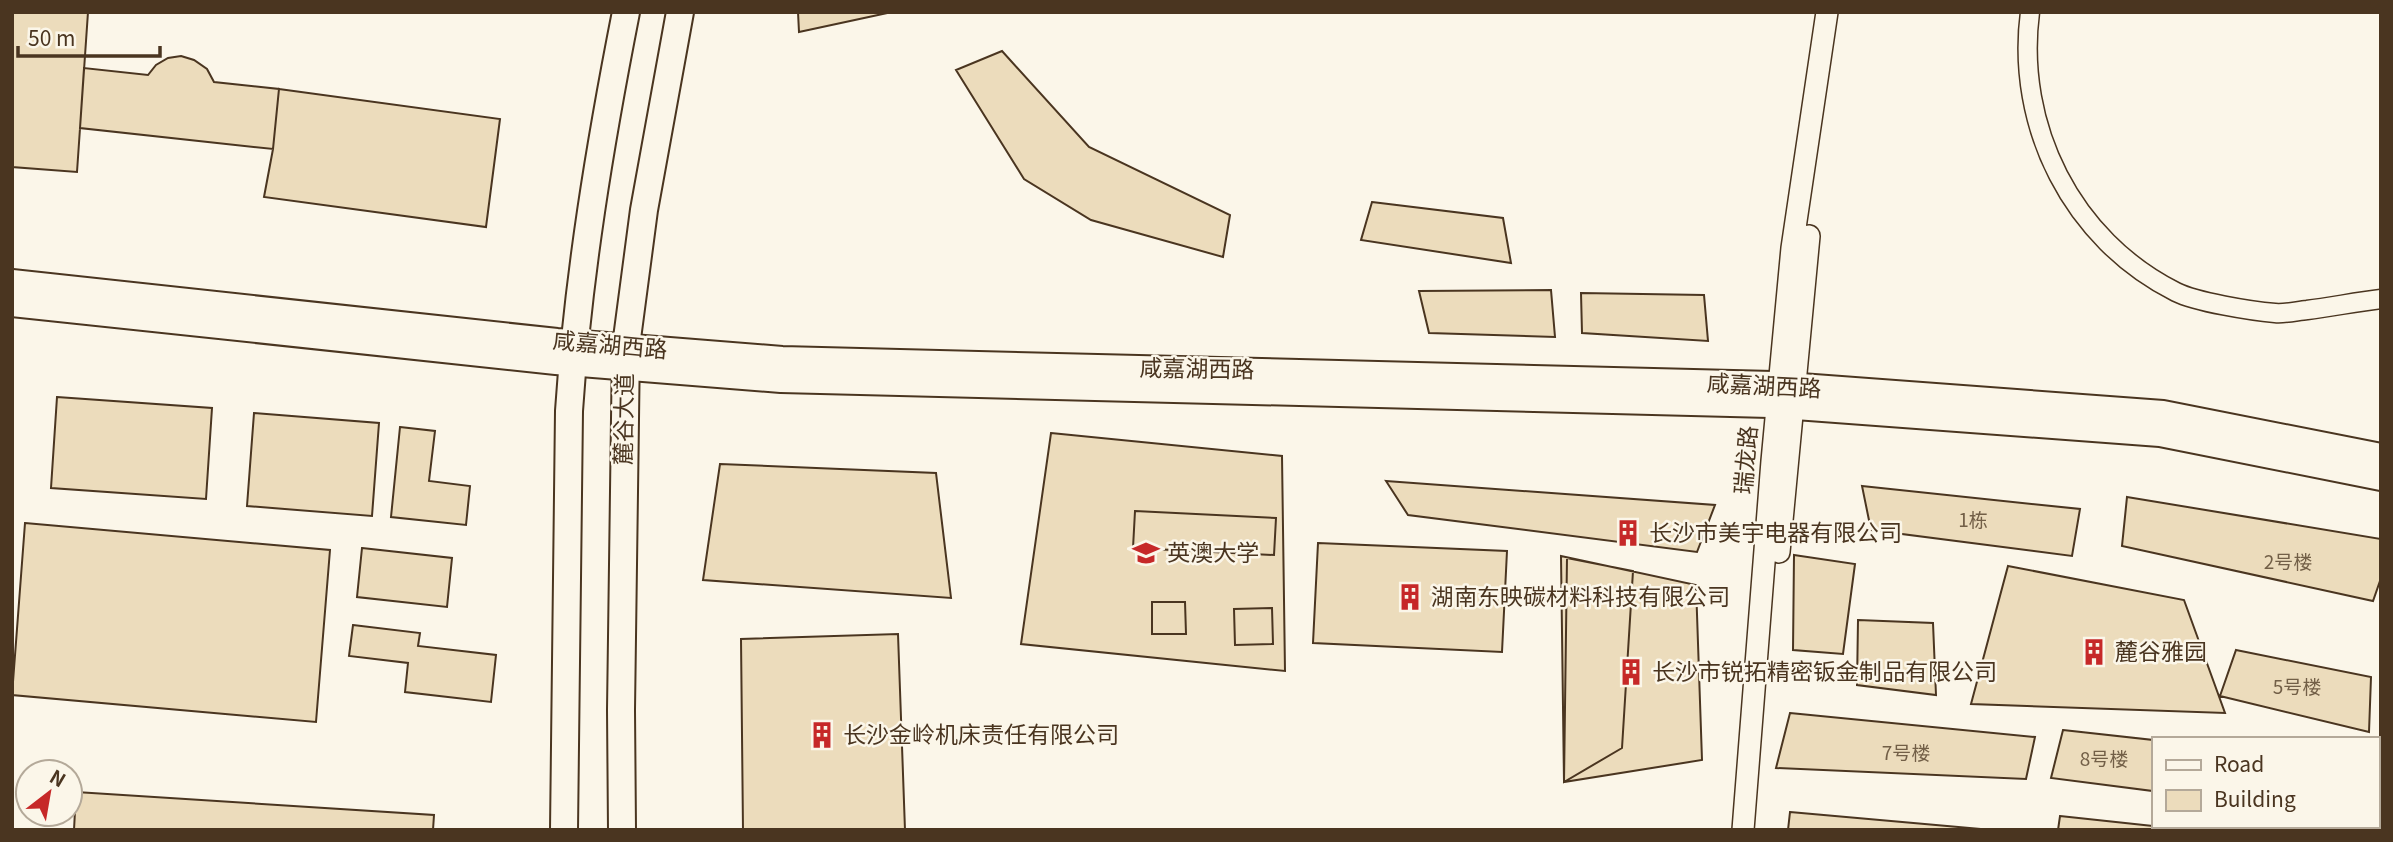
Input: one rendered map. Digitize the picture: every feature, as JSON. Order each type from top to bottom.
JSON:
[{"type":"main road","points":[[564,830],[569,411],[573,353],[587,244],[626,12]]},
{"type":"main road","name":"麓谷大道","points":[[622,830],[625,357],[644,210],[680,12]]},
{"type":"main road","name":"咸嘉湖西路","points":[[12,282],[573,353]]},
{"type":"main road","name":"咸嘉湖西路","points":[[12,304],[625,357],[781,380],[1785,396],[2162,413],[2381,456]]},
{"type":"main road","name":"咸嘉湖西路","points":[[1785,396],[2160,434],[2381,478]]},
{"type":"street","name":"瑞龙路","points":[[1756,830],[1796,222],[1827,12]]},
{"type":"street","name":"瑞龙路","points":[[1743,830],[1785,396],[1840,12]]},
{"type":"street","points":[[2030,12],[2029,88],[2047,154],[2080,214],[2128,262],[2178,293],[2278,314],[2381,299]]},
{"type":"building","points":[[12,12],[88,12],[77,172],[12,167]]},
{"type":"building","points":[[798,12],[892,12],[799,32]]},
{"type":"building","points":[[1002,51],[1089,147],[1230,215],[1223,257],[1091,220],[1024,179],[956,70]]},
{"type":"building","points":[[181,56],[194,60],[207,69],[214,82],[279,89],[273,149],[80,128],[84,68],[148,75],[156,65],[168,58]]},
{"type":"building","points":[[279,89],[500,119],[486,227],[264,197],[273,149]]},
{"type":"building","points":[[1372,202],[1503,218],[1511,263],[1361,240]]},
{"type":"building","points":[[1551,290],[1555,337],[1429,333],[1419,291]]},
{"type":"building","points":[[1581,293],[1704,295],[1708,341],[1582,333]]},
{"type":"building","points":[[57,397],[212,408],[206,499],[51,488]]},
{"type":"building","points":[[254,413],[379,423],[372,516],[247,506]]},
{"type":"building","points":[[400,427],[435,431],[429,481],[470,486],[466,525],[391,517]]},
{"type":"building","name":"英澳大学","points":[[1051,433],[1282,456],[1285,671],[1021,644]]},
{"type":"building","points":[[720,464],[936,473],[951,598],[703,580]]},
{"type":"building","name":"长沙市美宇电器有限公司","points":[[1386,481],[1715,505],[1697,552],[1408,515]]},
{"type":"building","points":[[1862,486],[2080,509],[2072,556],[1871,530]]},
{"type":"building","points":[[2127,497],[2381,539],[2381,578],[2373,601],[2122,546]]},
{"type":"building","points":[[1135,511],[1276,518],[1274,555],[1133,548]]},
{"type":"building","points":[[25,523],[330,550],[316,722],[12,695]]},
{"type":"building","name":"湖南东映碳材料科技有限公司","points":[[1318,543],[1507,551],[1502,652],[1313,643]]},
{"type":"building","points":[[362,548],[452,558],[447,607],[357,597]]},
{"type":"building","points":[[1794,555],[1855,564],[1843,654],[1793,650]]},
{"type":"building","name":"长沙市锐拓精密钣金制品有限公司","points":[[1561,556],[1696,585],[1702,760],[1564,782]]},
{"type":"building","points":[[1567,558],[1633,571],[1622,748],[1564,782]]},
{"type":"building","name":"麓谷雅园","points":[[2008,566],[2184,600],[2225,713],[1971,704]]},
{"type":"building","points":[[1152,602],[1185,602],[1186,634],[1152,634]]},
{"type":"building","points":[[1272,608],[1273,644],[1235,645],[1234,609]]},
{"type":"building","points":[[1858,620],[1933,623],[1936,695],[1857,685]]},
{"type":"building","points":[[353,625],[420,633],[418,646],[496,655],[491,702],[405,692],[408,663],[349,656]]},
{"type":"building","name":"长沙金岭机床责任有限公司","points":[[898,634],[905,830],[743,830],[741,639]]},
{"type":"building","points":[[2236,650],[2371,677],[2369,732],[2220,696]]},
{"type":"building","points":[[1790,713],[2035,737],[2026,779],[1776,768]]},
{"type":"building","points":[[2063,730],[2152,740],[2152,791],[2051,778]]},
{"type":"building","points":[[84,793],[434,815],[433,830],[74,830],[84,828]]},
{"type":"building","points":[[1790,812],[1992,830],[1788,830]]},
{"type":"building","points":[[2060,816],[2186,830],[2058,830]]},
{"type":"place","name":"长沙市美宇电器有限公司","points":[[1628,533]]},
{"type":"place","name":"英澳大学","points":[[1146,553]]},
{"type":"place","name":"湖南东映碳材料科技有限公司","points":[[1410,597]]},
{"type":"place","name":"麓谷雅园","points":[[2094,652]]},
{"type":"place","name":"长沙市锐拓精密钣金制品有限公司","points":[[1631,672]]},
{"type":"place","name":"长沙金岭机床责任有限公司","points":[[822,735]]}]
